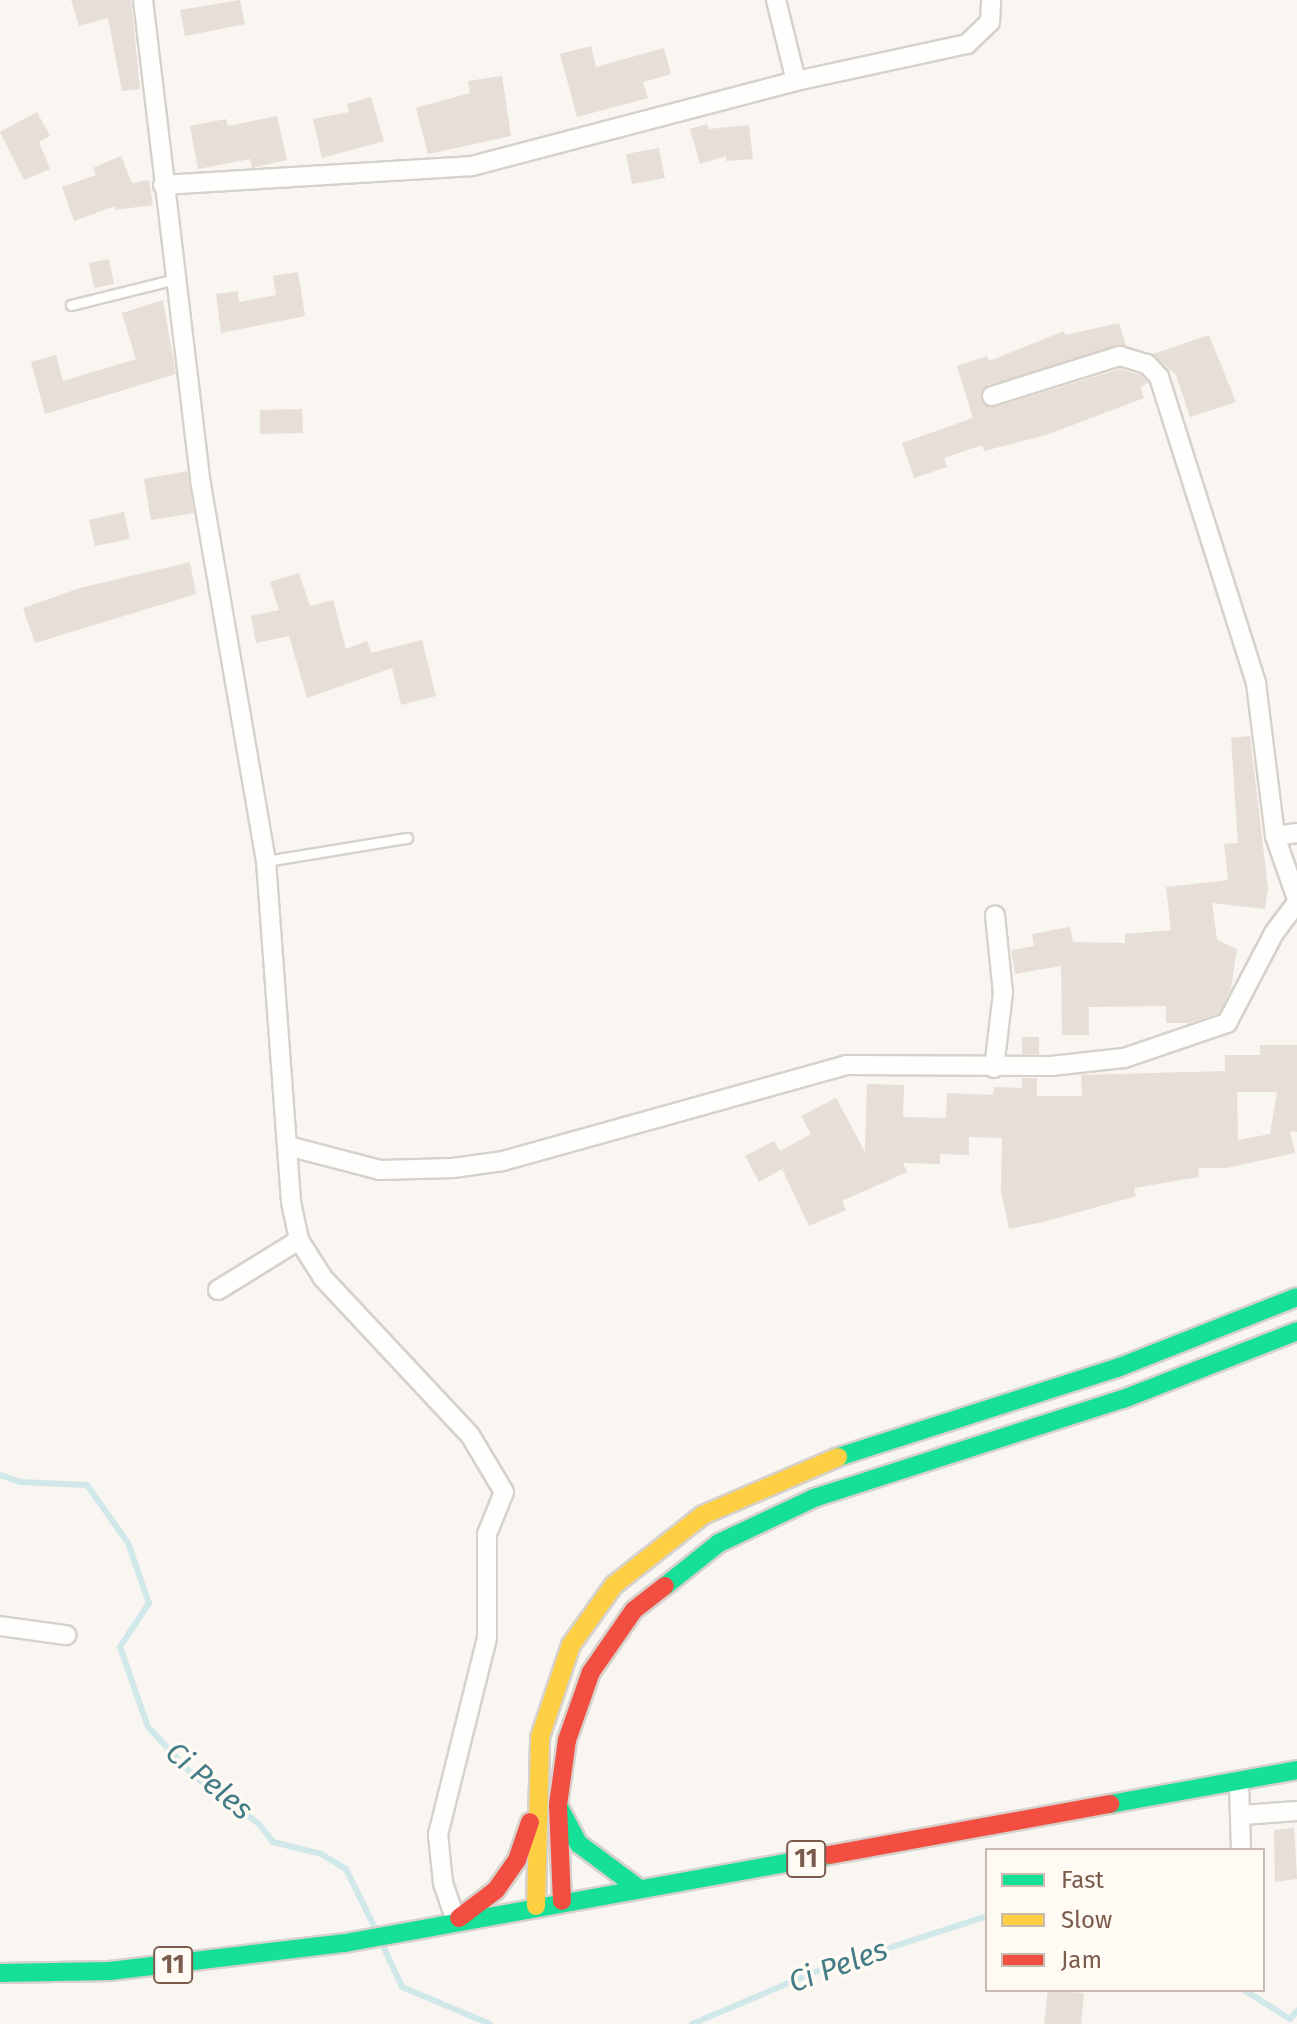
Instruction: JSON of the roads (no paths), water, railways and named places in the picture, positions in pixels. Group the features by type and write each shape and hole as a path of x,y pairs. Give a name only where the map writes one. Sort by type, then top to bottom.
{"highway":[{"path":"536,1906 540,1737 571,1645 614,1585 703,1515 807,1467 1117,1368 1297,1297"},
{"path":"562,1901 558,1805 567,1740 591,1672 634,1610 719,1543 814,1498 1123,1399 1297,1331"},
{"name":"11","path":"0,1973 110,1971 345,1943 637,1887 1239,1783 1297,1770"},
{"path":"558,1805 579,1844 637,1887"},
{"path":"456,1921 496,1890 517,1860 536,1806"}],"street":[{"path":"143,0 201,485 266,861 288,1146 299,1240 323,1278 470,1435 504,1492 487,1534 487,1638 438,1834 443,1883 456,1921"},
{"path":"776,0 796,81"},
{"path":"163,185 456,169 796,81 967,44 990,22 991,0"},
{"path":"288,1146 380,1170 453,1168 503,1161 846,1065 994,1068 1124,1058 1227,1023 1274,933 1297,901 1275,836 1256,683 1159,377 1147,364 1120,356 992,396"},
{"path":"1275,836 1297,833"},
{"path":"994,1068 1003,993 995,915"},
{"path":"218,1290 299,1240"},
{"path":"0,1626 66,1635"},
{"path":"1239,1783 1241,1848"},
{"path":"1242,1815 1297,1811"}],"lane":[{"path":"71,305 176,279"},
{"path":"266,861 407,838"}],"waterway":[{"name":"Ci Peles","path":"0,1475 20,1482 87,1485 128,1543 149,1603 120,1647 148,1727 193,1775 259,1824 273,1842 321,1854 346,1869 375,1928"},
{"name":"Ci Peles","path":"692,2024 812,1973 985,1917"},
{"name":"Ci Peles","path":"383,1946 402,1987 490,2024"},
{"name":"Ci Peles","path":"1247,1992 1290,2019 1297,2011"}]}
